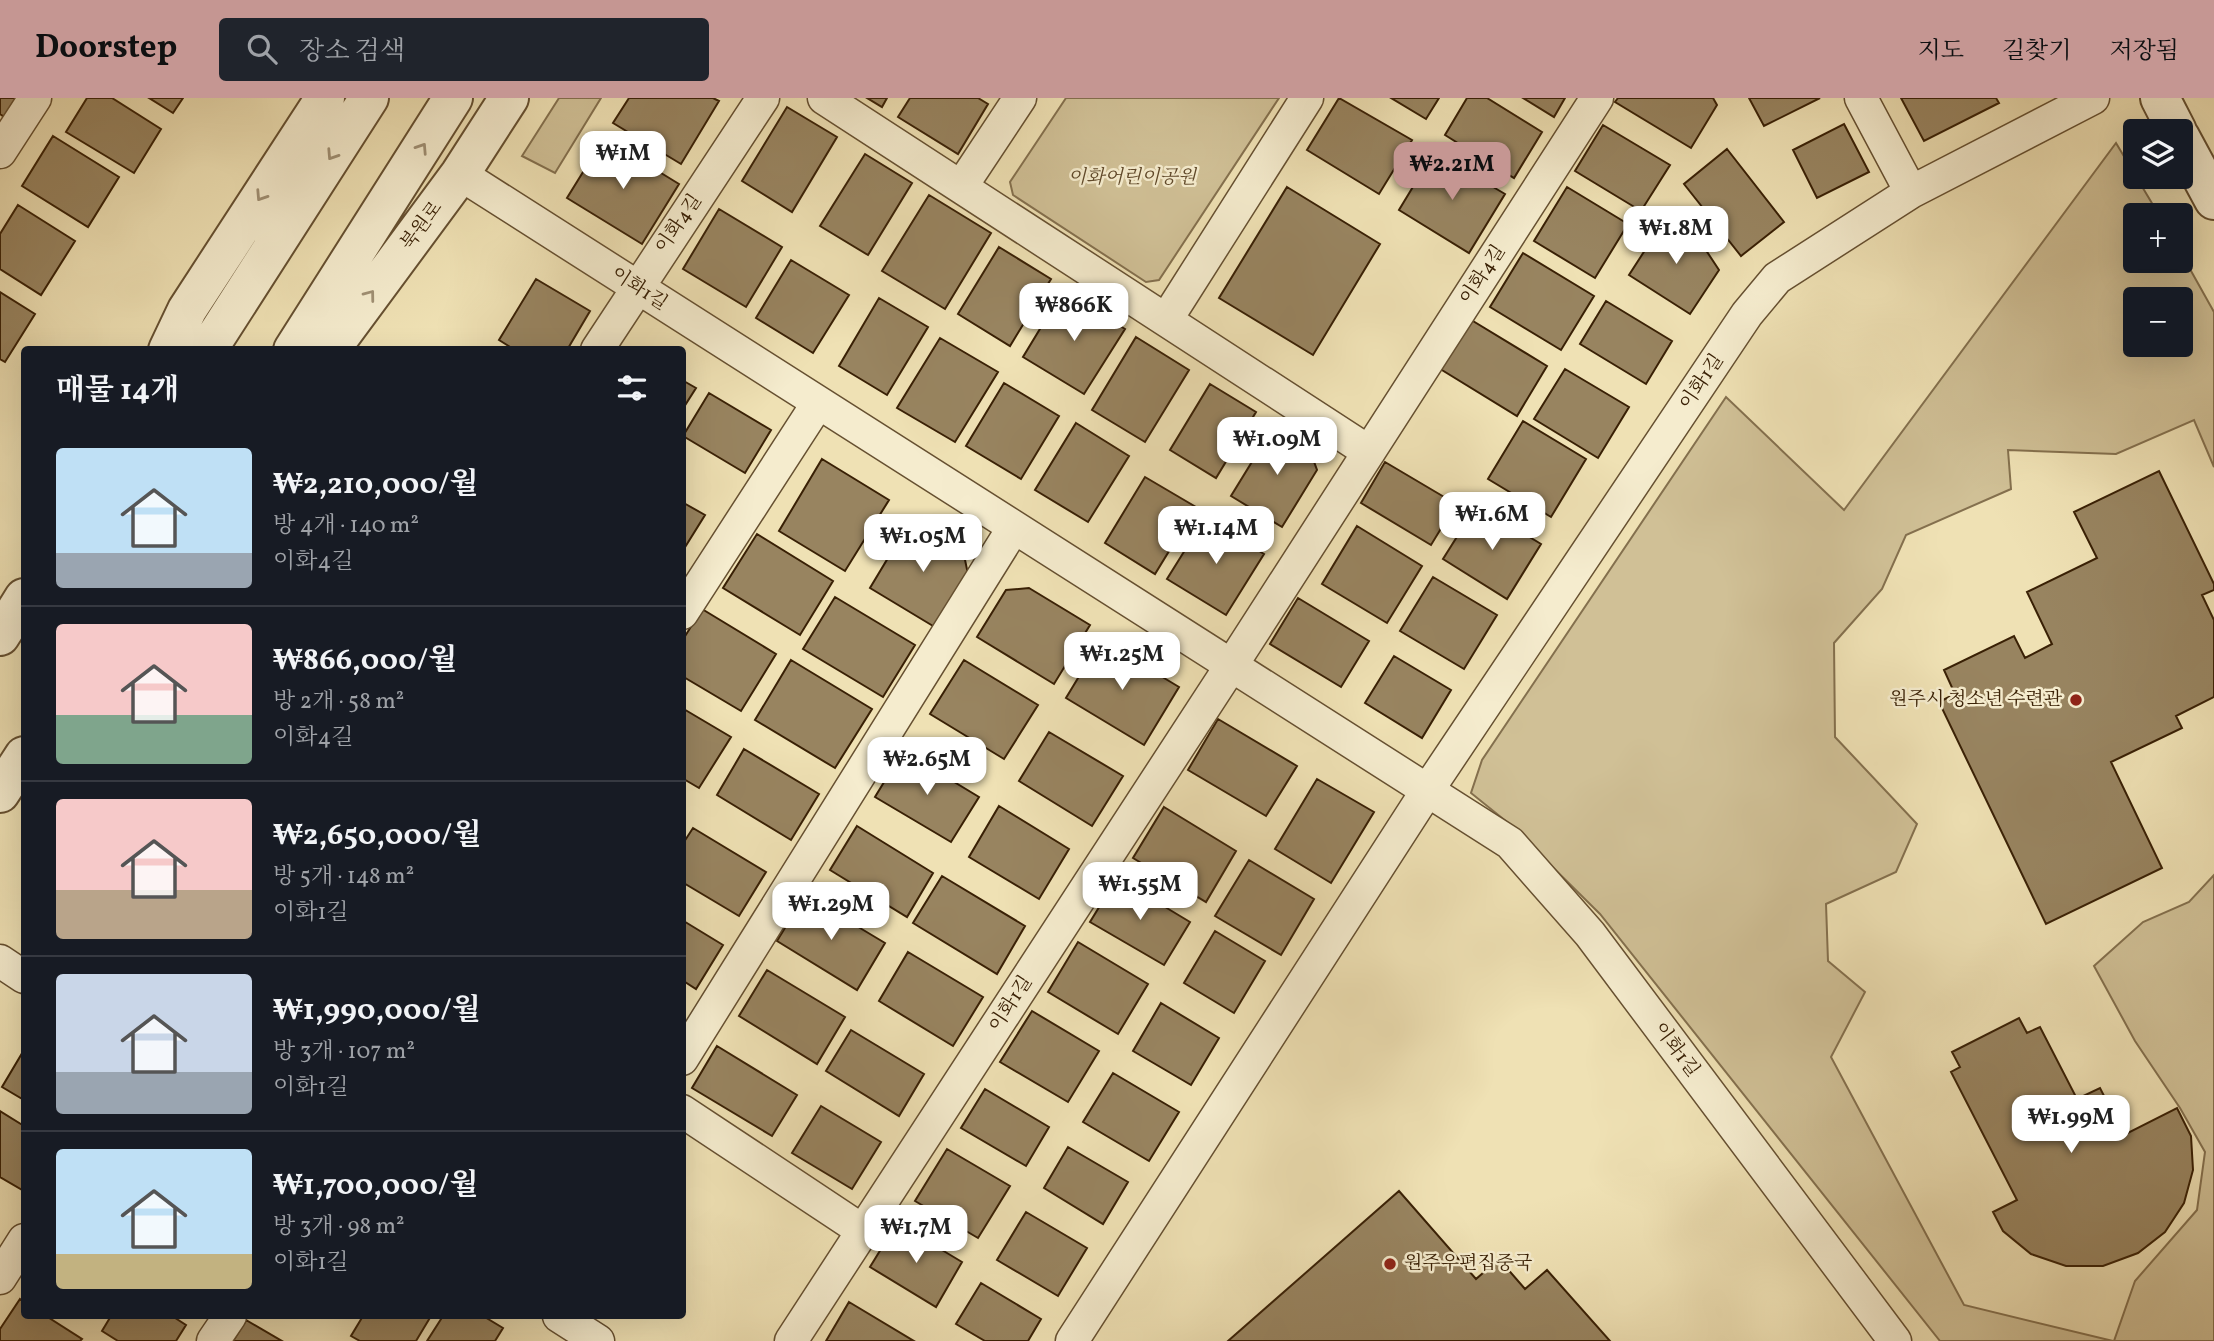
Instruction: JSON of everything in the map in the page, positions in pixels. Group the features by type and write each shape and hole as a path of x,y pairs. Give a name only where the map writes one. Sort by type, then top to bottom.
{"street":[{"path":"0,152 34,98"},
{"path":"208,346 369,98"},
{"path":"296,346 453,98"},
{"name":"북원로","path":"333,346 460,174 509,98"},
{"name":"이화4길","path":"600,346 763,98"},
{"path":"824,98 1369,452"},
{"path":"961,187 1020,98"},
{"path":"1166,320 1307,98"},
{"name":"이화4길","path":"1231,666 1597,98"},
{"path":"1861,98 1911,192"},
{"name":"이화1길","path":"1072,1341 1427,791 1747,314 1777,278 1911,192 2093,98"},
{"path":"2160,98 2171,119"},
{"path":"170,346 187,310 319,100"},
{"path":"2193,161 2214,200"},
{"name":"이화1길","path":"460,174 1510,843 1590,934 1895,1341"},
{"path":"686,607 818,403"},
{"path":"686,1053 1014,527"},
{"path":"0,636 21,603"},
{"name":"이화1길","path":"791,1341 1231,666"},
{"path":"0,793 21,761"},
{"path":"0,961 21,975"},
{"path":"686,1114 863,1231"},
{"path":"0,1278 21,1245"},
{"path":"213,1341 228,1319"},
{"path":"564,1319 598,1341"}],"green space":[{"path":"559,98 601,98 555,173 522,156"},
{"name":"이화어린이공원","path":"1066,98 1279,98 1159,280 1146,282 1013,195 1010,182"},
{"path":"2116,143 2123,155 2123,189 2143,189 2152,203 2123,203 2123,273 2192,273 2214,312 2214,467 2194,420 2116,454 2008,450 2011,489 1906,535 1882,589 1834,643 1835,737 1917,824 1896,872 1826,904 1828,961 1865,992 1831,1057 1964,1305 2113,1341 1940,1341 1600,914 1507,822 1471,793 1482,760 1726,397 1844,510"},
{"path":"2214,875 2214,1341 2114,1341 2135,1281 2197,1210 2205,1152 2180,1108 2135,1041 2094,966 2143,922 2189,902"}],"building":[{"path":"0,98 20,98 7,119 0,114"},
{"path":"87,98 112,98 161,129 134,173 66,132"},
{"path":"149,98 183,98 173,113"},
{"path":"629,98 713,98 719,101 681,164 613,123"},
{"path":"867,98 887,98 882,107"},
{"path":"910,98 978,98 988,104 958,154 898,117"},
{"path":"1339,98 1412,140 1379,194 1307,150"},
{"path":"1391,98 1439,98 1426,119"},
{"path":"1467,98 1487,98 1542,132 1514,178 1445,135"},
{"path":"1523,98 1565,98 1554,117"},
{"path":"1618,98 1713,98 1717,105 1691,148 1615,102"},
{"path":"1749,98 1820,98 1764,126"},
{"path":"1901,98 1996,98 1999,103 1924,141"},
{"path":"787,107 837,137 792,212 742,181"},
{"path":"1844,124 1869,172 1817,198 1793,150"},
{"path":"1603,125 1670,165 1641,211 1575,171"},
{"path":"53,136 119,177 88,227 22,186"},
{"path":"604,138 679,184 642,244 567,198"},
{"path":"1727,149 1784,222 1741,256 1684,184"},
{"path":"1434,152 1505,194 1469,253 1399,210"},
{"path":"865,154 912,183 868,255 820,226"},
{"path":"1287,187 1380,244 1313,355 1219,298"},
{"path":"1567,187 1628,224 1595,278 1534,241"},
{"path":"929,195 991,233 945,309 882,271"},
{"path":"18,205 75,241 41,295 0,269 0,234"},
{"path":"719,209 782,247 746,307 683,269"},
{"path":"1667,216 1694,232 1719,270 1690,314 1629,275"},
{"path":"999,247 1051,279 1010,346 958,314"},
{"path":"1523,253 1594,296 1561,350 1490,307"},
{"path":"791,260 849,295 813,353 756,318"},
{"path":"536,279 590,311 569,346 509,346 499,340"},
{"path":"1063,291 1125,329 1084,394 1023,357"},
{"path":"0,292 35,314 5,362 0,359"},
{"path":"879,298 928,327 887,395 839,366"},
{"path":"1606,301 1672,341 1646,384 1580,344"},
{"path":"1468,318 1547,366 1517,416 1437,367"},
{"path":"1136,337 1189,370 1145,442 1092,410"},
{"path":"940,338 998,372 955,442 897,408"},
{"path":"1565,369 1629,407 1598,458 1534,419"},
{"path":"686,382 696,388 686,404"},
{"path":"1004,383 1059,416 1021,479 966,446"},
{"path":"1210,384 1256,412 1216,478 1170,450"},
{"path":"709,393 771,430 745,473 686,438 686,431"},
{"path":"1523,421 1586,459 1551,517 1488,479"},
{"path":"1076,423 1129,456 1088,522 1035,490"},
{"path":"1274,426 1309,448 1317,470 1282,527 1231,496"},
{"path":"822,459 889,500 845,571 779,531"},
{"path":"1385,462 1456,504 1431,545 1361,503"},
{"name":"원주시 청소년 수련관","path":"2159,471 2214,584 2214,590 2202,595 2214,620 2214,697 2176,716 2182,728 2111,762 2162,868 2046,924 1939,702 1955,694 1944,670 2014,636 2025,658 2052,644 2027,592 2097,558 2074,512"},
{"path":"1145,477 1196,507 1155,574 1105,543"},
{"path":"686,504 705,515 686,546"},
{"path":"1477,505 1541,544 1507,599 1443,559"},
{"path":"912,518 963,550 969,579 938,629 870,588"},
{"path":"1205,518 1264,554 1226,615 1167,579"},
{"path":"1357,526 1422,566 1387,623 1322,584"},
{"path":"757,534 833,581 800,635 723,588"},
{"path":"1433,577 1497,615 1464,669 1400,631"},
{"path":"1029,588 1090,625 1054,684 977,637 1006,590"},
{"path":"835,597 915,645 883,697 803,649"},
{"path":"1298,598 1369,641 1341,687 1270,644"},
{"path":"702,609 776,654 741,711 686,678 686,635"},
{"path":"1101,640 1179,687 1144,745 1066,698"},
{"path":"1394,656 1451,690 1422,738 1365,703"},
{"path":"791,660 872,709 835,768 755,720"},
{"path":"964,660 1038,705 1004,759 930,714"},
{"path":"686,710 731,737 699,788 686,780"},
{"path":"1218,719 1297,766 1266,816 1188,770"},
{"path":"1049,732 1123,776 1092,826 1019,781"},
{"path":"744,749 819,794 791,840 717,795"},
{"path":"903,751 979,797 951,842 875,797"},
{"path":"1317,779 1374,812 1331,883 1275,849"},
{"path":"999,806 1069,849 1039,899 969,857"},
{"path":"1164,807 1236,851 1206,902 1133,858"},
{"path":"857,826 933,873 907,917 830,870"},
{"path":"693,828 766,872 739,916 686,884 686,839"},
{"path":"1249,860 1314,899 1281,955 1215,916"},
{"path":"942,876 1025,926 997,974 913,923"},
{"path":"1117,878 1190,922 1164,965 1090,922"},
{"path":"805,895 885,943 857,990 777,941"},
{"path":"686,922 723,945 696,989 686,983"},
{"path":"1215,931 1265,961 1234,1013 1184,983"},
{"path":"1078,942 1148,984 1118,1034 1048,992"},
{"path":"908,952 983,997 953,1046 879,1001"},
{"path":"767,970 845,1017 817,1064 739,1016"},
{"path":"1161,1003 1219,1038 1191,1085 1133,1051"},
{"path":"1032,1011 1099,1051 1068,1102 1000,1062"},
{"path":"2019,1018 2027,1033 2040,1027 2077,1099 2100,1088 2124,1135 2177,1108 2191,1136 2193,1170 2184,1203 2165,1232 2138,1253 2103,1266 2066,1266 2031,1254 2003,1231 1993,1212 2017,1200 1951,1072 1960,1067 1952,1052"},
{"path":"851,1030 924,1074 899,1116 826,1071"},
{"path":"717,1046 797,1095 772,1136 692,1088"},
{"path":"21,1055 21,1098 2,1087"},
{"path":"1113,1073 1179,1112 1149,1161 1083,1122"},
{"path":"985,1089 1049,1127 1026,1166 961,1128"},
{"path":"821,1106 881,1142 852,1189 792,1153"},
{"path":"0,1111 21,1124 21,1189 0,1177"},
{"path":"1068,1147 1128,1182 1103,1224 1044,1188"},
{"path":"947,1149 1010,1186 978,1238 915,1201"},
{"name":"원주우편집중국","path":"1399,1191 1476,1279 1499,1259 1525,1289 1547,1270 1610,1341 1228,1341"},
{"path":"1026,1212 1087,1248 1058,1296 997,1260"},
{"path":"897,1223 962,1262 936,1307 870,1267"},
{"path":"981,1283 1041,1319 1028,1341 985,1341 956,1324"},
{"path":"20,1299 21,1319 51,1319 82,1339 0,1341 0,1329"},
{"path":"849,1302 914,1341 826,1341"},
{"path":"109,1319 177,1319 186,1325 176,1341 118,1341 102,1331"},
{"path":"361,1319 429,1319 416,1341 360,1341 351,1336"},
{"path":"441,1319 488,1319 503,1328 495,1341 427,1341"},
{"path":"246,1320 282,1341 233,1341"}],"place":[{"name":"원주시 청소년 수련관","path":"2076,700"},
{"name":"원주우편집중국","path":"1390,1264"}]}
